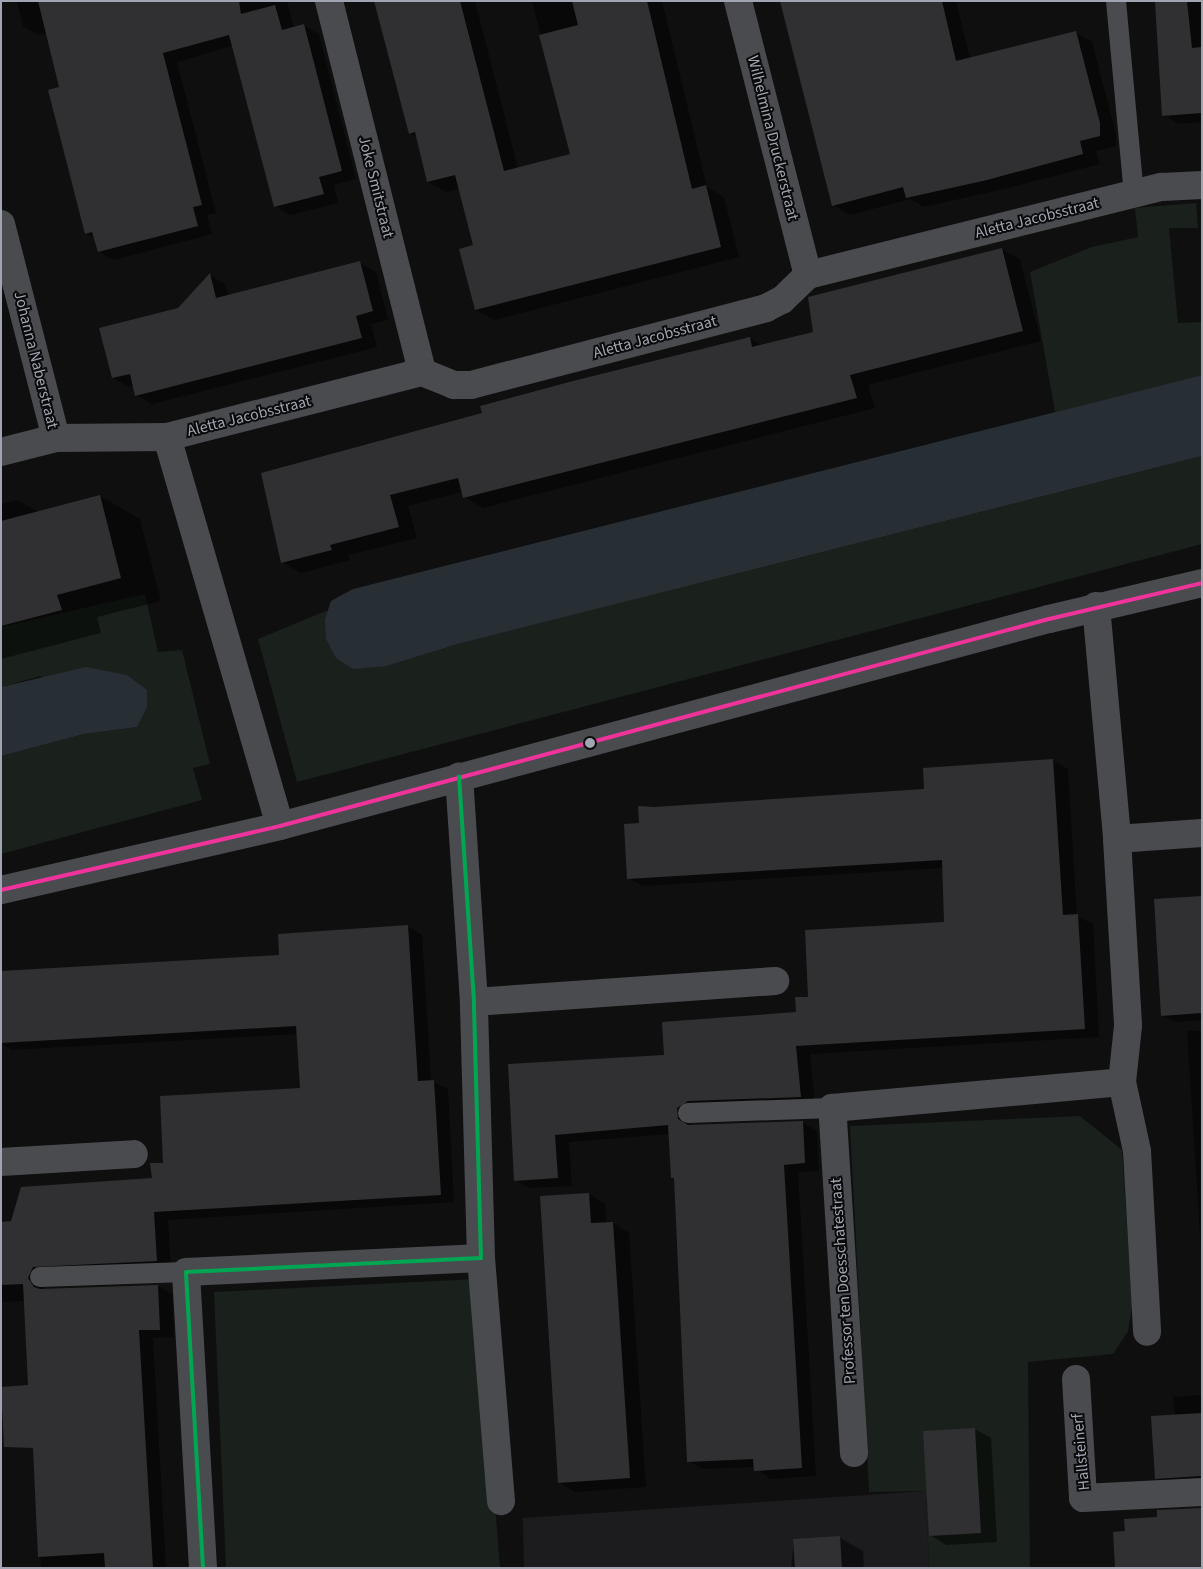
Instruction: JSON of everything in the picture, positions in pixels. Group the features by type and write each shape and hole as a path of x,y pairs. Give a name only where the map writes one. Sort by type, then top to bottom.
{"street":[{"name":"Joke Smitstraat","path":"329,1 422,372"},
{"name":"Wilhelmina Druckerstraat","path":"738,1 808,275"},
{"name":"Aletta Jacobsstraat","path":"1,452 56,438 167,437 422,372 454,385 471,385 766,308 782,300 808,275 1162,187 1202,185"},
{"name":"Johanna Naberstraat","path":"1,224 56,438"},
{"name":"Aletta Jacobsstraat","path":"167,437 280,826"},
{"path":"1,890 280,826 459,776 1096,606 1202,583"},
{"path":"1096,606 1117,839 1128,1026 1122,1082 1137,1151 1147,1332"},
{"path":"459,776 474,1002 481,1258 501,1501"},
{"path":"1117,839 1202,833"},
{"path":"474,1002 775,981"},
{"path":"832,1108 1122,1082"},
{"name":"Professor ten Doesschatestraat","path":"832,1108 854,1453"},
{"path":"1,1162 134,1154"},
{"path":"203,1568 186,1272 481,1258"},
{"name":"Hallsteinerf","path":"1076,1379 1083,1498 1202,1492"}],"lane":[{"path":"1116,1 1134,194"},
{"path":"688,1113 832,1108"},
{"path":"40,1277 186,1272"}],"shaded area":[{"path":"1196,203 1198,228 1169,228 1178,323 1202,322 1202,375 1055,412 1030,272 1092,247 1138,237 1135,208"},
{"path":"1202,375 1202,456 458,644 387,666 353,669 336,658 326,639 325,619 331,601 353,589"},
{"path":"1202,456 1202,544 297,782 258,639 328,610 325,619 387,666 458,644"},
{"path":"145,594 158,652 182,650 210,764 193,768 202,800 1,854 1,756 84,734 137,727 40,676 1,687 1,627"},
{"path":"86,667 127,675 147,690 147,707 137,727 84,734 1,756 1,687"},
{"path":"1080,1116 1122,1150 1132,1307 1128,1331 1113,1354 1028,1362 1030,1568 929,1568 926,1491 869,1492 850,1126"},
{"path":"477,1279 500,1568 226,1568 214,1292"},
{"path":"926,1491 929,1568 524,1568 523,1518"}],"building":[{"path":"38,1 239,1 241,14 275,5 282,30 304,24 342,171 319,177 324,194 274,207 229,35 163,53 202,205 193,207 198,226 98,252 92,232 85,234 48,90 59,87"},
{"path":"374,1 460,1 504,171 570,154 539,35 578,25 572,1 647,1 692,189 706,185 721,247 475,310 459,249 473,245 455,175 427,182 415,132 409,134"},
{"path":"780,1 942,1 956,61 1076,31 1100,123 1100,136 1080,141 1083,154 987,180 906,198 903,187 832,206"},
{"path":"1187,1 1192,48 1202,47 1202,113 1162,116 1155,2"},
{"path":"1002,248 1023,331 850,375 857,398 463,498 458,478 390,495 399,527 330,545 332,550 281,563 261,473 482,413 480,406 573,381 750,337 752,347 813,332 808,297"},
{"path":"360,261 373,311 356,316 362,338 135,396 130,374 112,378 99,328 178,308 210,273 216,298"},
{"path":"100,495 121,578 57,595 62,610 1,626 1,521"},
{"path":"1053,759 1063,915 1078,914 1085,1029 796,1046 801,1097 688,1101 677,1108 678,1119 688,1125 803,1121 805,1163 784,1165 802,1468 754,1471 753,1459 687,1462 674,1178 671,1178 668,1125 555,1135 558,1178 514,1181 508,1064 664,1055 662,1022 796,1012 795,997 808,997 805,930 944,922 942,860 627,879 624,824 639,823 638,806 654,807 924,789 923,768"},
{"path":"1202,896 1202,1013 1161,1016 1154,899"},
{"path":"408,925 418,1081 434,1080 441,1195 154,1212 157,1261 33,1267 28,1278 34,1287 40,1289 158,1285 160,1330 139,1330 153,1568 105,1568 104,1553 38,1557 33,1448 4,1447 1,1387 28,1385 23,1284 1,1285 1,1222 11,1221 21,1187 152,1178 150,1163 163,1163 160,1096 300,1088 296,1026 1,1043 1,971 279,955 278,934"},
{"path":"589,1193 591,1223 613,1222 630,1478 558,1483 540,1196"},
{"path":"1202,1413 1202,1476 1155,1479 1151,1416"},
{"path":"975,1428 981,1533 929,1536 923,1431"},
{"path":"1202,1508 1202,1568 1115,1568 1113,1532 1125,1531 1124,1519 1157,1517 1157,1510"},
{"path":"840,1536 842,1568 795,1568 793,1539"}],"transit line":[{"path":"1,890 280,826 1049,619 1202,583"},
{"path":"203,1568 186,1272 481,1258 474,1002 459,776"}]}
